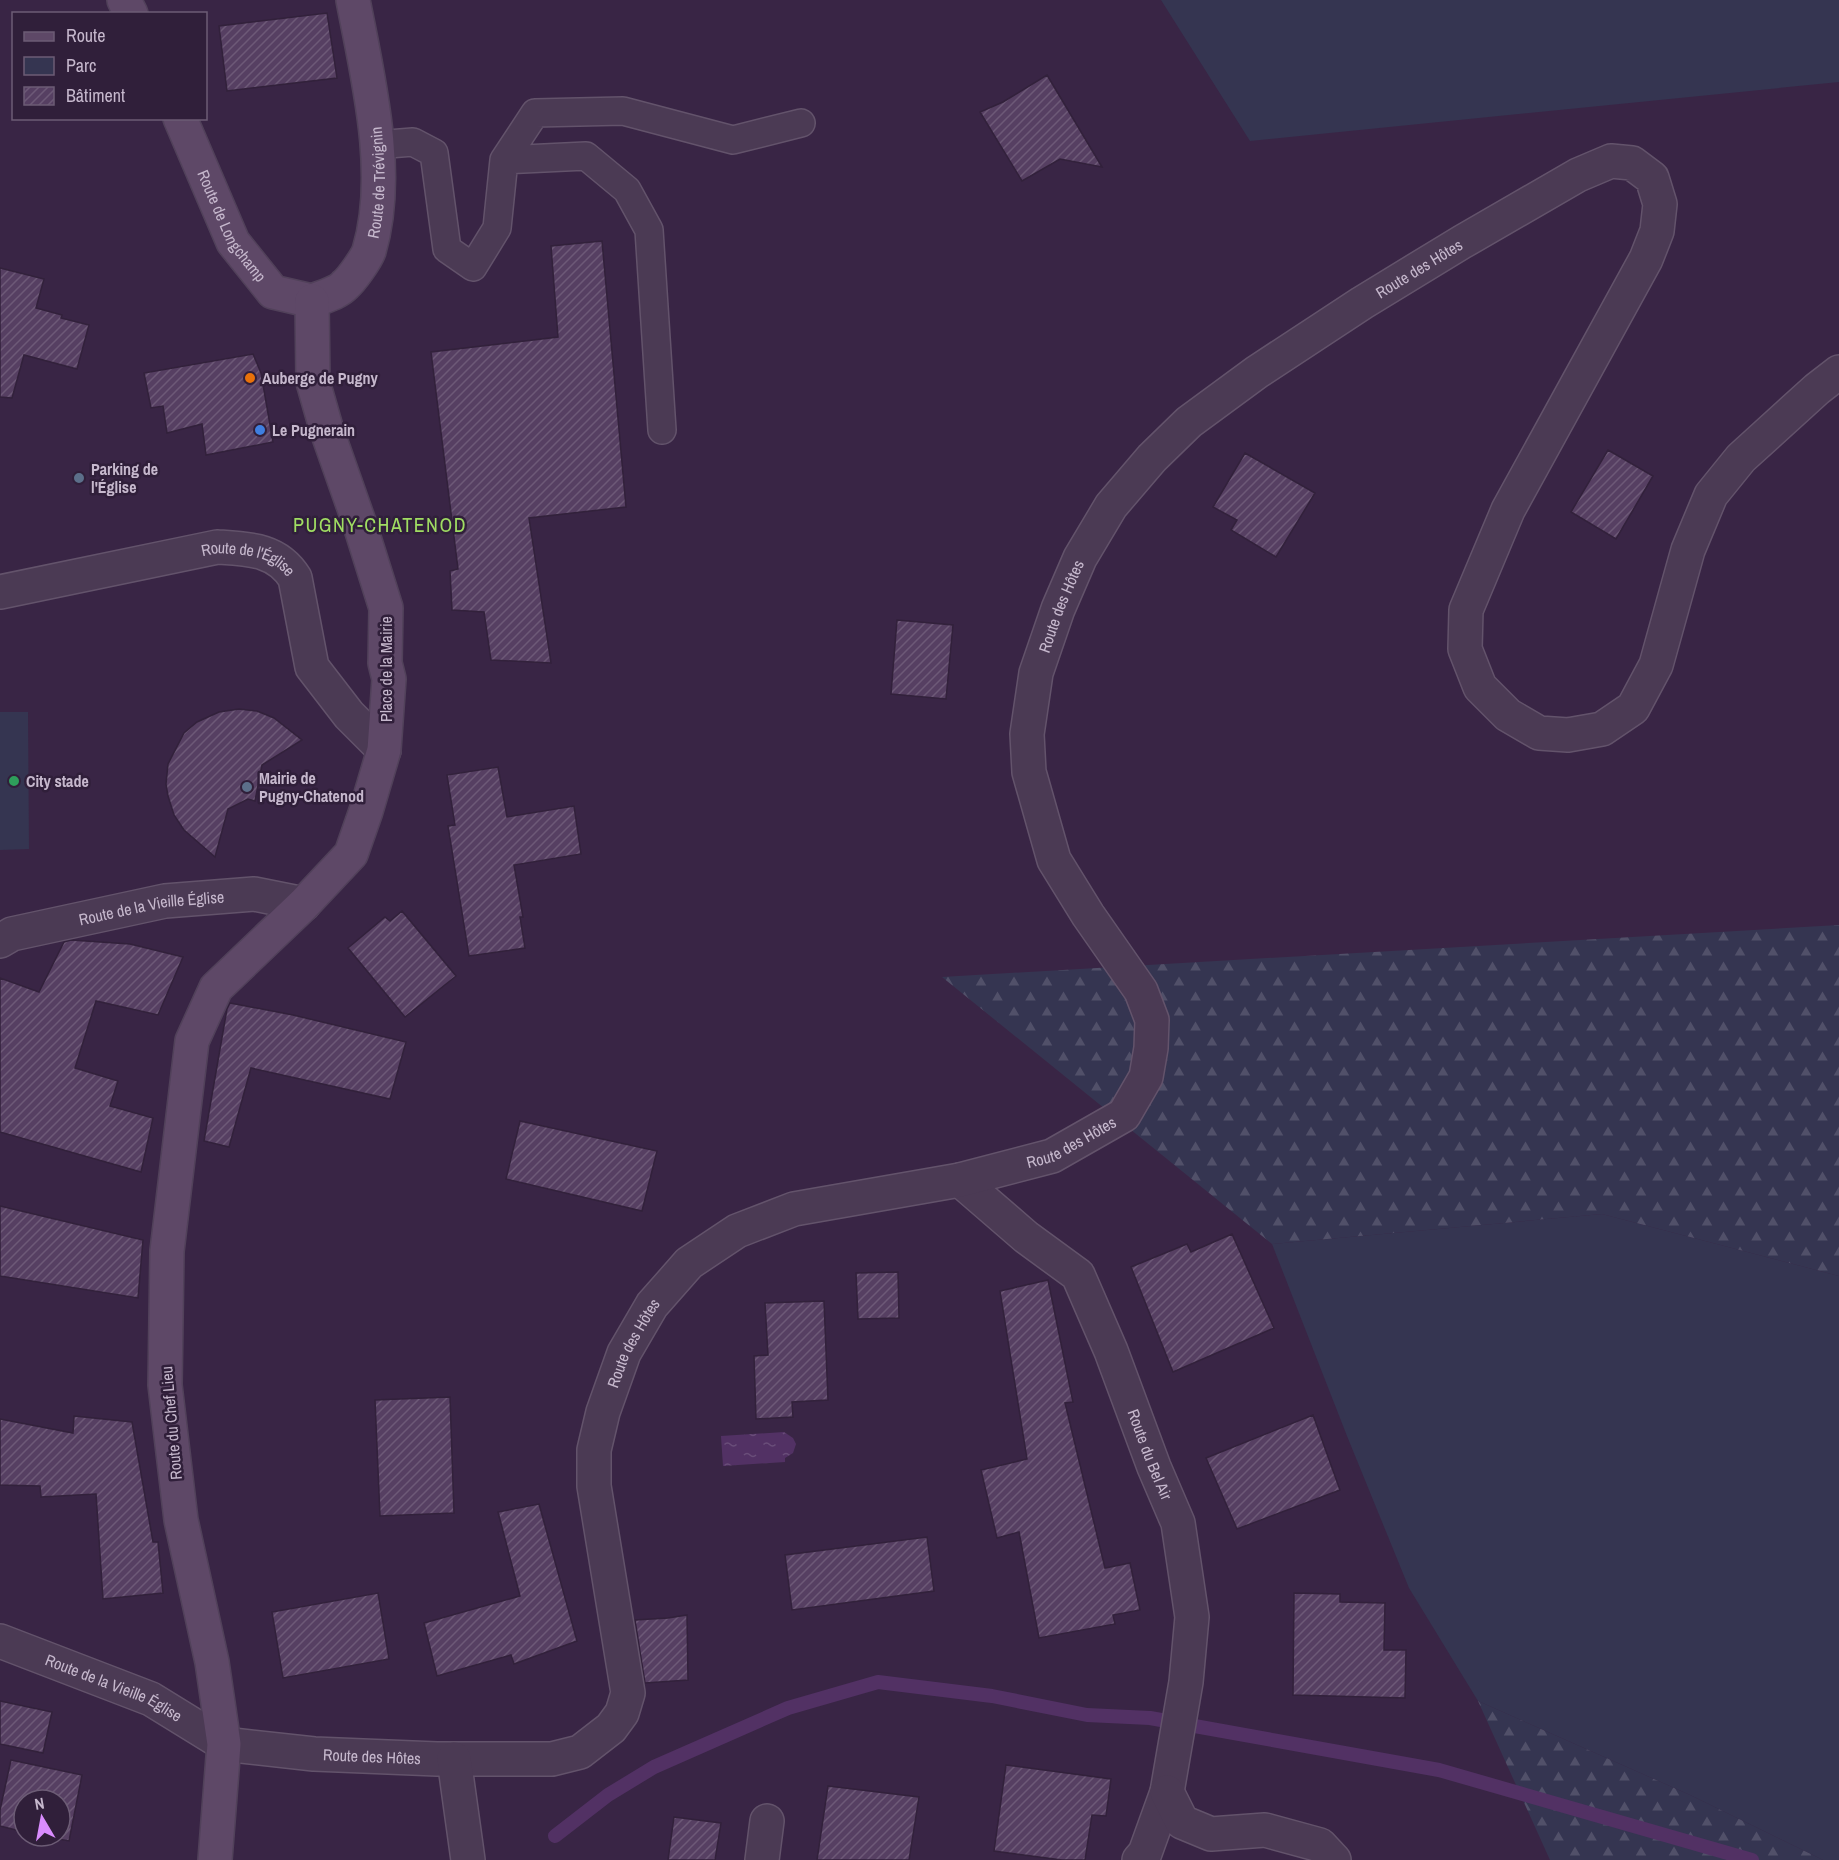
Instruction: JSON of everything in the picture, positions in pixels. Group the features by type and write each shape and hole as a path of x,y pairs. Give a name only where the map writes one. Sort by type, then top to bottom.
{"street":[{"name":"Route de Trévignin","path":"312,301 344,287 368,254 378,203 376,145 370,93 353,0"},
{"name":"Route de Longchamp","path":"181,120 233,242 273,292 312,301"},
{"name":"Route des Hôtes","path":"224,1744 314,1754 454,1759 552,1759 580,1752 611,1728 622,1713 628,1693 594,1486 594,1450 603,1412 624,1353 652,1305 689,1263 737,1231 794,1209 960,1180 1052,1156 1124,1116 1146,1077 1151,1048 1152,1020 1141,991 1088,915 1054,860 1029,772 1027,734 1036,673 1080,558 1111,506 1152,458 1189,422 1257,372 1362,303 1578,175 1611,161 1632,163 1652,178 1660,204 1657,231 1646,259 1508,510 1466,610 1465,650 1480,687 1508,716 1539,733 1568,735 1602,729 1633,708 1656,665 1688,550 1711,495 1741,458 1839,372"},
{"name":"Place de la Mairie","path":"216,988 304,904 351,854 384,750 389,679 386,663 386,608 313,382 312,301"},
{"name":"Route de l'Église","path":"0,592 217,547 248,549 274,556 288,567 295,578 312,667 348,716 384,750"},
{"name":"Route de la Vieille Église","path":"0,941 12,934 165,901 254,894 304,904"},
{"name":"Route du Chef Lieu","path":"215,1860 224,1744 212,1662 181,1520 165,1385 167,1251 192,1041 216,988"},
{"name":"Route du Bel Air","path":"960,1180 1026,1237 1078,1275 1111,1351 1154,1467 1178,1523 1192,1617 1186,1682 1167,1792 1146,1853 1139,1860"},
{"name":"Route de la Vieille Église","path":"0,1641 151,1699 224,1744"},
{"path":"454,1759 468,1860"},
{"path":"1167,1792 1182,1822 1211,1834 1265,1830 1320,1845 1334,1860"},
{"path":"762,1860 767,1821"}],"lane":[{"path":"376,145 413,142 434,153 447,249 473,267 497,228 504,160 536,113 623,111 733,140 801,123"},
{"path":"504,160 586,156 627,190 649,230 662,430"}],"green space":[{"path":"1161,0 1839,0 1839,82 1250,141"},
{"name":"City stade","path":"0,712 28,712 29,849 0,850"},
{"path":"1839,925 1839,1276 1602,1214 1272,1244 942,977"},
{"path":"1602,1214 1839,1276 1839,1860 1823,1860 1690,1795 1478,1701 1409,1588 1272,1244"},
{"path":"1478,1701 1690,1795 1823,1860 1550,1860"}],"water":[{"path":"784,1432 793,1438 796,1444 793,1453 785,1458 785,1462 723,1466 721,1436"}],"building":[{"path":"327,13 337,78 227,91 219,26"},
{"path":"1047,75 1102,167 1060,159 1022,181 980,112 1003,102"},
{"path":"602,241 626,507 529,518 551,663 491,660 484,612 452,610 450,571 458,569 431,352 558,337 551,246"},
{"path":"0,268 44,279 36,308 62,315 61,318 89,325 77,369 24,355 12,398 0,397"},
{"path":"253,354 261,373 273,442 206,455 202,424 167,433 163,406 151,408 144,373"},
{"path":"1608,450 1653,476 1616,539 1571,512"},
{"path":"1245,453 1315,493 1276,557 1231,530 1237,520 1213,507"},
{"path":"897,620 953,625 946,699 891,694"},
{"path":"239,709 257,711 274,718 302,740 262,765 255,801 248,799 228,809 215,857 184,830 174,815 166,784 168,764 184,733 197,722 219,712"},
{"path":"498,767 507,817 574,806 581,854 514,865 523,917 520,917 525,948 469,956 448,826 455,825 447,775"},
{"path":"402,911 456,976 405,1017 348,948 385,917 390,921"},
{"path":"71,940 130,944 183,957 158,1015 96,1001 75,1068 118,1081 110,1106 153,1118 141,1172 0,1132 0,978 39,992 64,942"},
{"path":"230,1003 293,1015 406,1042 390,1099 251,1068 229,1147 204,1141 227,1009"},
{"path":"520,1121 657,1151 642,1211 506,1179"},
{"path":"0,1206 143,1240 138,1298 0,1276"},
{"path":"1232,1234 1274,1328 1173,1372 1131,1267 1187,1244 1191,1252"},
{"path":"898,1272 899,1318 858,1319 856,1273"},
{"path":"1048,1280 1073,1402 1065,1403 1105,1568 1130,1563 1140,1610 1113,1615 1115,1624 1039,1638 1019,1532 997,1538 981,1470 1027,1459 1000,1291"},
{"path":"824,1301 828,1400 792,1402 793,1417 756,1419 754,1356 768,1355 765,1303"},
{"path":"450,1397 454,1513 380,1516 375,1400"},
{"path":"1313,1415 1340,1490 1237,1529 1206,1458"},
{"path":"74,1416 132,1422 153,1542 158,1542 163,1593 103,1599 96,1494 41,1497 40,1486 0,1485 0,1419 73,1433"},
{"path":"539,1504 577,1641 514,1664 511,1655 437,1676 424,1623 520,1596 498,1512"},
{"path":"927,1537 934,1591 792,1610 785,1555"},
{"path":"378,1593 389,1659 283,1678 272,1612"},
{"path":"1294,1593 1340,1594 1340,1602 1385,1603 1384,1650 1406,1650 1405,1698 1293,1695"},
{"path":"687,1615 688,1680 645,1683 635,1620"},
{"path":"0,1701 52,1712 43,1753 0,1744"},
{"path":"11,1760 82,1775 72,1826 72,1788 12,1788 12,1829 0,1826 0,1810"},
{"path":"1006,1765 1111,1779 1106,1816 1092,1815 1085,1860 1062,1860 994,1851"},
{"path":"828,1786 919,1797 909,1860 817,1860"},
{"path":"674,1817 721,1823 715,1860 668,1860"}],"waterway":[{"path":"555,1836 608,1795 654,1767 788,1708 878,1682 992,1696 1087,1715 1150,1718 1439,1770 1752,1860"}],"place":[{"name":"Auberge de Pugny","path":"250,378"},
{"name":"Le Pugnerain","path":"260,430"},
{"name":"Parking de l'Église","path":"79,478"},
{"name":"City stade","path":"14,781"},
{"name":"Mairie de Pugny-Chatenod","path":"247,787"}],"district":[{"name":"PUGNY-CHATENOD","path":"380,525"}]}
